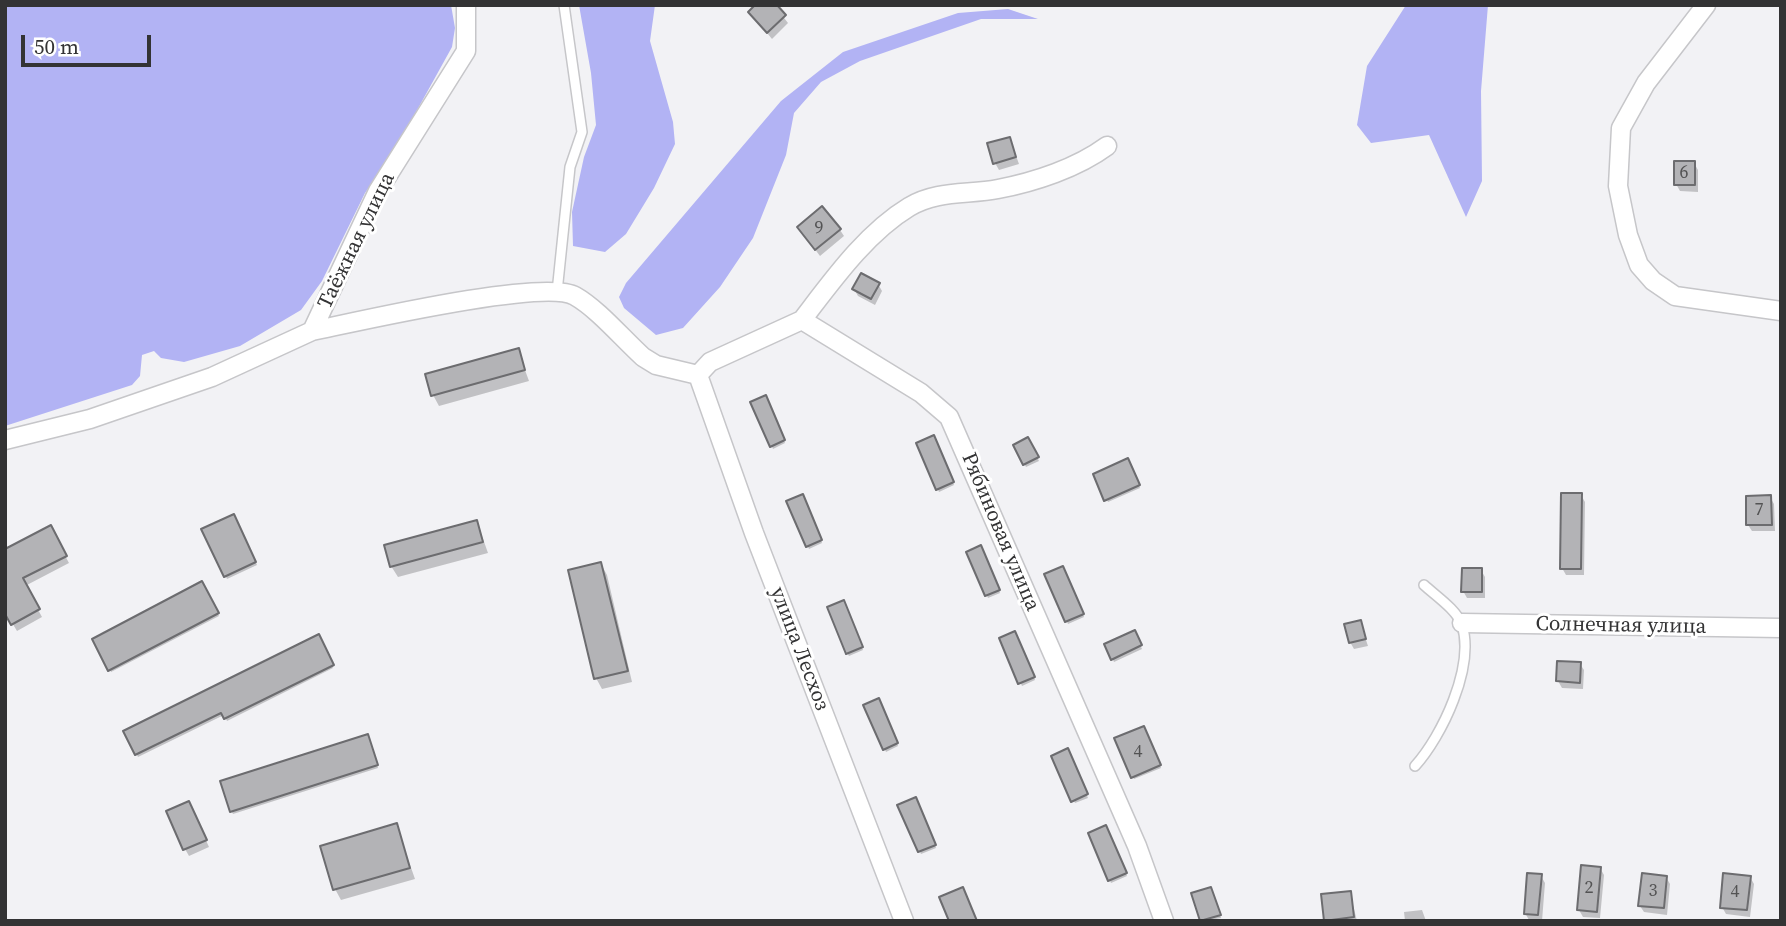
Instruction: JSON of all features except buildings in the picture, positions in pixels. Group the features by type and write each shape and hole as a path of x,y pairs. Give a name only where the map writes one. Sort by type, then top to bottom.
{"street":[{"name":"Таёжная улица","path":"312,331 378,191 466,51 466,5"},
{"path":"1706,5 1646,83 1621,128 1618,186 1628,235 1639,265 1653,281 1675,296 1781,311"},
{"path":"557,292 574,295 643,357 656,365 698,375 710,362 802,320 865,246 910,206 956,191 998,189 1035,178 1084,162 1107,146"},
{"name":"Таёжная улица","path":"312,331 484,297 557,292"},
{"name":"Рябиновая улица","path":"802,320 921,393 949,417 1137,846 1164,921"},
{"path":"5,440 90,419 212,377 312,331"},
{"name":"улица Лесхоз","path":"698,375 754,533 904,921"},
{"name":"Солнечная улица","path":"1462,623 1781,628"}],"lane":[{"path":"557,292 570,167 582,132 564,5"},
{"path":"1415,766 1432,748 1456,692 1465,660 1462,623 1424,586"}],"water":[{"path":"5,5 451,5 455,28 452,47 395,150 365,193 322,281 301,310 240,346 184,362 161,358 154,351 142,355 140,376 132,385 5,426"},
{"path":"579,5 655,5 650,41 673,122 675,144 654,188 626,234 605,252 573,246 572,212 584,157 596,125 591,73"},
{"path":"1406,5 1488,5 1481,91 1482,181 1466,217 1429,135 1371,143 1357,125 1367,66"},
{"path":"1008,9 1038,19 981,19 860,61 821,82 794,113 786,155 753,238 720,287 683,328 656,335 624,308 619,297 626,283 781,101 843,52 958,13"}]}
